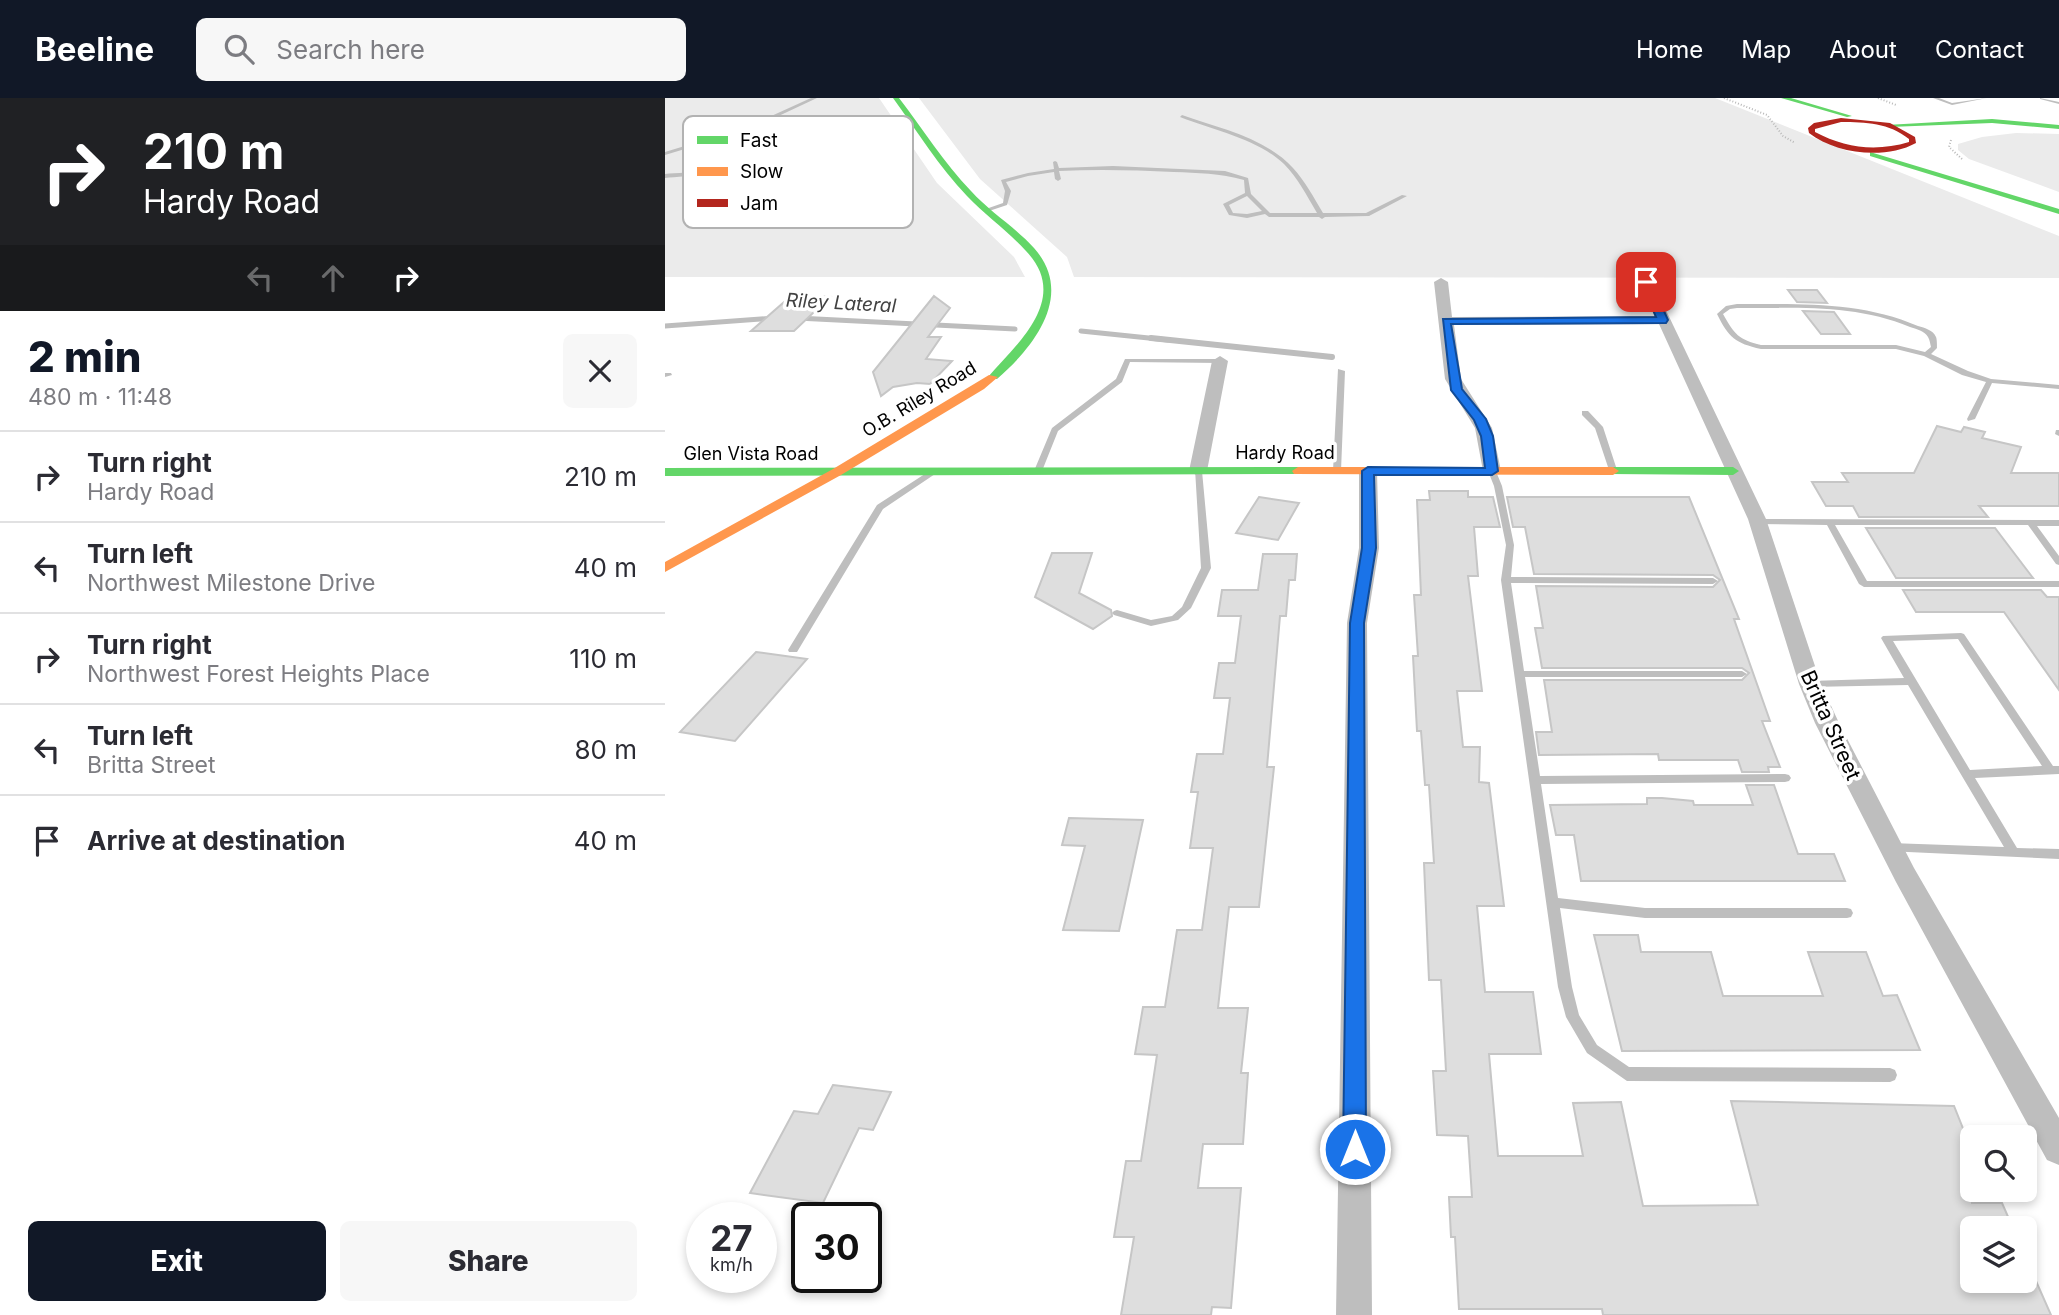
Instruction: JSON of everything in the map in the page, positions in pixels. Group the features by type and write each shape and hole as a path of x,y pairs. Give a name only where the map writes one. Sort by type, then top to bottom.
{"main road":[{"name":"O.B. Riley Road","path":"896,98 910,116"},
{"path":"1784,98 1901,129 1942,163 2059,202"},
{"path":"1766,101 1799,113 1806,118 1812,133 1819,138 1924,168 2059,212"},
{"name":"O.B. Riley Road","path":"665,568 837,472 980,387 1006,366 1022,348 1045,313 1050,297 1049,277 1042,264 968,193 913,120"},
{"path":"1811,128 1826,121 1882,124 1993,121 2059,127"},
{"path":"1847,147 1895,149 1913,140 1998,129 2059,127"},
{"name":"Hardy Road","path":"837,472 1733,471"},
{"name":"Glen Vista Road","path":"665,472 837,472"}],"street":[{"path":"1441,282 1457,390 1480,419 1487,436 1492,471"},
{"name":"Britta Street","path":"1646,282 1758,522 1810,684 1859,790 2059,1149"},
{"path":"1446,321 1663,320"},
{"path":"1198,471 1220,361"},
{"path":"1354,1315 1357,623 1369,548 1368,471"}],"lane":[{"path":"775,116 815,98"},
{"path":"1935,98 1952,104 1985,98"},
{"path":"2042,98 2059,103"},
{"path":"1182,116 1208,128 1245,139 1277,155 1301,181 1322,217"},
{"path":"665,154 683,148"},
{"path":"1055,162 1058,179"},
{"path":"986,210 1005,204 1008,191 1003,181 1021,175 1056,170 1225,173 1246,180 1248,194 1269,215 1367,215 1404,196"},
{"path":"665,176 683,174"},
{"path":"1248,194 1226,204 1231,214 1248,216 1265,212"},
{"path":"1926,354 1934,348 1933,338 1928,332 1889,317 1844,307 1737,306 1728,307 1720,314 1731,336 1761,347 1896,347 1926,354 1965,373 1990,381 2059,387"},
{"path":"1038,471 1055,430 1119,380 1127,360 1220,361"},
{"path":"1337,471 1341,371"},
{"path":"1971,419 1990,381"},
{"path":"1585,413 1599,427 1613,470"},
{"path":"1117,613 1151,623 1175,618 1186,608 1206,568 1198,471"},
{"path":"1492,471 1498,486 1510,545 1506,580 1565,987 1573,1017 1592,1049 1627,1074 1890,1075"},
{"path":"793,650 880,507 934,472"},
{"path":"1758,522 2059,523"},
{"path":"1829,523 1864,584 2059,584"},
{"path":"2031,523 2059,562"},
{"path":"1506,580 1713,581"},
{"path":"2013,852 1886,638 1961,636 2055,770"},
{"path":"1519,674 1742,674"},
{"path":"1810,684 1912,681"},
{"path":"1967,774 2055,770"},
{"path":"1534,779 1785,778"},
{"path":"1890,848 2059,854"},
{"path":"1552,901 1645,914 1847,914"}],"path":[{"path":"1736,98 1745,106"},
{"path":"1959,138 1948,144 1965,161"}],"shaded area":[{"path":"665,98 879,98 891,116 683,116 683,228 913,228 913,148 937,183 1014,257 1025,277 665,277"},
{"path":"919,98 1715,98 2059,236 2059,278 1074,277 1067,257 980,179"},
{"path":"2016,133 2059,134 2059,192 1969,159 1958,150 1958,144 1982,137"}],"building":[{"path":"1788,290 1817,290 1827,303 1797,302"},
{"path":"792,295 830,297 794,331 751,331"},
{"path":"934,296 950,308 928,337 941,337 926,359 952,361 930,384 893,387 881,396 873,372"},
{"path":"1803,311 1834,312 1850,334 1821,334"},
{"path":"1937,426 1961,432 1964,427 1985,432 1982,438 2021,447 2011,473 2059,473 2059,506 1979,506 1988,517 1859,517 1853,506 1826,506 1812,482 1848,482 1842,473 1914,473"},
{"path":"1429,491 1468,491 1468,497 1493,497 1500,527 1474,527 1478,576 1468,576 1482,691 1457,691 1463,747 1480,747 1479,782 1489,783 1504,906 1477,906 1485,992 1533,992 1541,1054 1489,1054 1498,1156 1583,1156 1573,1103 1621,1102 1643,1206 1758,1205 1731,1101 1954,1106 1962,1125 1960,1202 2002,1203 2008,1216 1960,1216 1960,1293 2037,1293 2037,1283 2051,1315 1603,1315 1602,1309 1459,1309 1455,1237 1451,1237 1449,1197 1472,1197 1468,1136 1437,1135 1433,1071 1446,1071 1441,980 1429,980 1424,863 1434,863 1429,785 1425,785 1421,731 1417,731 1413,656 1418,656 1414,595 1421,595 1417,500 1430,500"},
{"path":"1259,497 1299,503 1278,540 1236,533"},
{"path":"1507,497 1689,497 1739,619 1734,619 1770,721 1762,721 1780,767 1768,767 1769,772 1742,772 1738,760 1659,760 1658,754 1539,755 1536,732 1552,732 1544,680 1742,680 1749,673 1742,668 1542,668 1535,628 1543,628 1536,586 1713,587 1720,580 1713,575 1534,574 1525,527 1513,527"},
{"path":"1866,528 1995,528 2033,578 1896,578"},
{"path":"1052,553 1092,553 1079,593 1111,610 1112,616 1093,629 1035,597"},
{"path":"1263,554 1297,554 1295,580 1289,580 1286,616 1280,616 1267,767 1274,767 1259,907 1229,907 1218,1008 1248,1008 1241,1073 1248,1073 1243,1144 1203,1144 1198,1188 1241,1188 1231,1308 1212,1307 1211,1315 1121,1315 1134,1237 1114,1237 1126,1161 1141,1161 1157,1055 1135,1054 1143,1007 1165,1007 1177,930 1202,930 1213,848 1190,848 1198,792 1191,792 1197,754 1223,754 1230,698 1214,698 1219,663 1235,663 1241,616 1218,616 1222,590 1258,590"},
{"path":"1903,590 2041,590 2047,597 2059,597 2059,690 2004,612 1916,612"},
{"path":"756,652 807,659 735,741 680,732"},
{"path":"1746,785 1774,785 1798,854 1834,854 1845,881 1581,881 1574,835 1556,835 1550,805 1647,804 1647,798 1662,798 1693,801 1694,805 1753,805"},
{"path":"1069,818 1143,820 1119,931 1063,930 1085,846 1062,845"},
{"path":"1594,935 1638,935 1641,952 1711,952 1723,996 1823,996 1808,952 1866,952 1883,996 1897,995 1920,1050 1622,1051"},
{"path":"833,1085 891,1092 873,1130 859,1128 823,1202 750,1193 794,1111 818,1114"}],"waterway":[{"name":"Riley Lateral","path":"665,326 776,318"},
{"name":"Riley Lateral","path":"797,318 1015,329"},
{"name":"Riley Lateral","path":"1081,331 1168,340"},
{"name":"Riley Lateral","path":"1151,338 1332,357"}],"traffic: fast":[{"path":"896,98 909,116"},
{"path":"1784,98 1849,116"},
{"path":"913,121 968,193 1017,237 1043,267 1048,285 1046,305 1026,342 993,377"},
{"path":"1889,125 1992,121 2059,127"},
{"path":"1873,154 2059,212"},
{"path":"665,472 1298,471"},
{"path":"1613,471 1733,471"}],"traffic: slow":[{"path":"665,568 837,472 993,377"},
{"path":"1298,471 1613,471"}],"traffic: jam":[{"path":"1841,120 1888,124 1913,138 1912,143 1887,149 1861,150 1836,144 1812,133 1811,128 1816,124 1841,120"}],"route":[{"path":"1355,1149 1357,623 1369,548 1368,471 1492,471 1487,436 1480,419 1457,390 1453,379 1446,321 1663,320 1646,282"}]}
